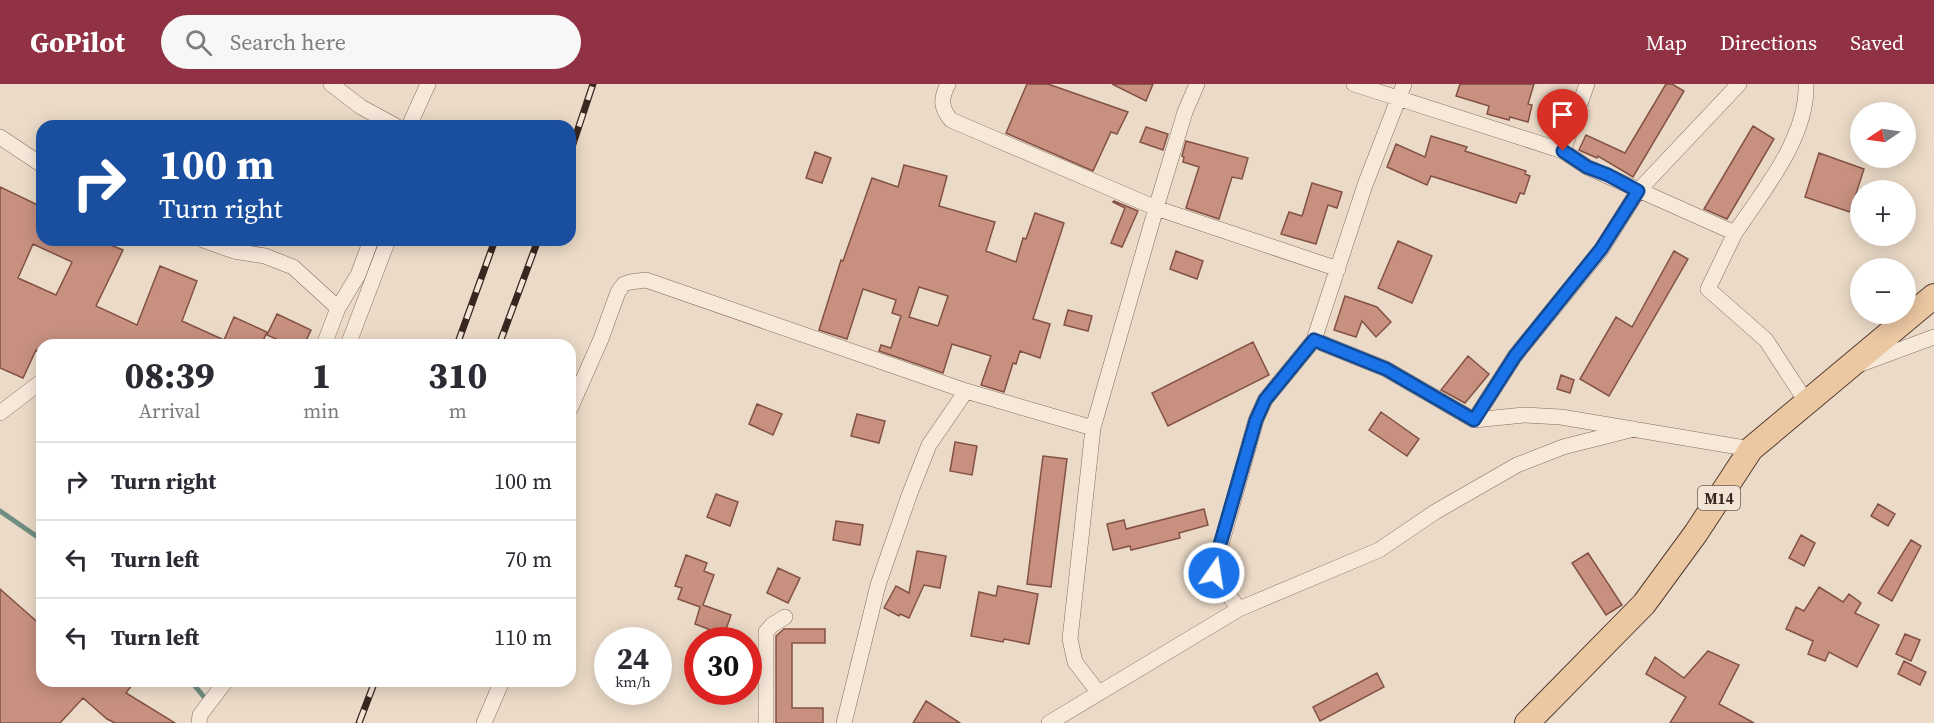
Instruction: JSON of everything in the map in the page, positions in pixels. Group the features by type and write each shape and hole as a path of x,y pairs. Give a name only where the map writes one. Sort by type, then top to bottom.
{"main road":[{"name":"M14","path":"1527,723 1644,604 1677,560 1751,449 1934,296"}],"street":[{"path":"331,84 355,103 385,120"},
{"path":"412,120 428,84"},
{"path":"948,84 942,98 943,106 951,120 1156,208 1338,269"},
{"path":"1098,692 1075,662 1070,639 1093,428 1185,112 1197,84"},
{"path":"1354,84 1401,91 1563,151 1587,167 1735,233"},
{"path":"1563,151 1587,84"},
{"path":"1474,420 1515,356 1601,249 1638,191 1738,84"},
{"path":"1806,84 1807,100 1801,123 1779,166 1735,233 1708,289 1766,340 1807,403"},
{"path":"1239,609 1219,582 1214,570 1244,459 1265,400 1314,340 1365,185 1401,91"},
{"path":"0,137 36,161"},
{"path":"220,246 234,251 265,256 293,267 338,308"},
{"path":"326,339 338,308 358,275 369,246"},
{"path":"350,339 386,246"},
{"path":"576,396 602,339 618,292 624,284 635,280 646,280 966,391 1093,428"},
{"path":"1848,368 1934,338"},
{"path":"1314,340 1386,369 1474,420 1524,416 1561,417 1751,449"},
{"path":"0,413 36,386"},
{"path":"844,723 878,585 909,493 929,445 966,391"},
{"path":"1049,723 1239,609 1379,550 1435,512 1517,465 1563,447 1634,429"},
{"path":"766,723 766,632 771,625 785,617"},
{"path":"199,723 200,715 221,687"},
{"path":"484,723 499,687"}],"building":[{"path":"1027,84 1048,84 1128,112 1117,134 1111,132 1093,171 1006,133"},
{"path":"1112,84 1153,84 1146,101"},
{"path":"1460,84 1534,84 1528,104 1532,105 1528,122 1487,114 1489,106 1456,96"},
{"path":"1666,84 1672,84 1684,91 1633,177 1598,156 1597,158 1579,150 1586,135 1625,153"},
{"path":"1753,126 1774,139 1727,219 1704,209"},
{"path":"1146,127 1168,134 1163,150 1140,142"},
{"path":"1431,136 1467,147 1465,151 1526,171 1525,174 1530,176 1524,194 1520,193 1516,203 1431,176 1427,185 1387,167 1396,144 1425,157"},
{"path":"1186,141 1248,158 1242,179 1232,177 1219,219 1186,208 1199,167 1183,162 1184,157 1182,156"},
{"path":"815,152 831,158 822,183 806,178"},
{"path":"1819,153 1850,164 1850,168 1864,169 1860,180 1850,180 1850,212 1805,197"},
{"path":"904,165 947,176 939,206 995,222 986,251 1016,262 1023,238 1026,239 1035,213 1064,223 1033,319 1050,324 1040,358 1020,351 1016,364 1013,363 1004,392 981,385 991,356 952,344 943,373 879,351 881,345 891,348 901,316 892,313 896,300 863,289 847,339 819,330 841,260 843,261 872,178 898,187","holes":["919,287 948,296 938,326 909,317"]},
{"path":"1312,183 1342,192 1337,208 1328,205 1316,244 1281,234 1289,212 1302,216"},
{"path":"0,187 36,204 36,245 33,244 18,278 56,295 72,262 37,246 113,246 123,250 96,306 137,325 160,266 197,281 182,321 222,339 36,339 36,350 23,378 0,368"},
{"path":"1114,201 1138,211 1122,247 1111,243 1125,208"},
{"path":"1398,241 1432,256 1412,303 1378,288"},
{"path":"1176,251 1203,261 1197,279 1170,269"},
{"path":"1674,251 1688,259 1609,396 1580,379 1616,317 1632,327"},
{"path":"1345,296 1377,307 1391,322 1376,337 1362,321 1356,337 1334,330"},
{"path":"1068,310 1092,316 1088,331 1064,325"},
{"path":"277,314 311,330 307,339 276,339 267,335"},
{"path":"234,317 267,332 264,339 224,339"},
{"path":"1253,342 1269,375 1168,426 1152,393"},
{"path":"1468,356 1489,374 1465,403 1441,390"},
{"path":"1561,375 1574,380 1570,393 1557,389"},
{"path":"757,404 782,414 773,435 749,424"},
{"path":"1381,412 1419,439 1407,456 1369,430"},
{"path":"857,414 885,421 879,443 851,436"},
{"path":"955,442 977,446 972,475 950,471"},
{"path":"1043,456 1067,459 1051,587 1027,584"},
{"path":"716,494 738,502 730,526 707,517"},
{"path":"1878,504 1895,514 1888,526 1871,516"},
{"path":"1204,509 1208,525 1179,533 1180,538 1131,550 1130,546 1113,550 1107,524 1124,520 1126,529"},
{"path":"836,521 863,525 860,545 833,540"},
{"path":"1801,535 1815,543 1804,566 1789,558"},
{"path":"1911,540 1921,546 1892,601 1878,593"},
{"path":"917,551 946,556 940,588 924,585 909,618 900,614 899,616 884,608 896,586 909,593"},
{"path":"1588,553 1622,605 1606,615 1572,563"},
{"path":"686,555 707,563 704,571 714,575 703,605 731,615 727,627 703,627 695,624 700,607 678,599 682,588 675,586"},
{"path":"778,568 800,578 788,603 767,593"},
{"path":"998,586 1038,594 1029,644 971,636 979,592 996,596"},
{"path":"1819,587 1843,602 1849,594 1861,603 1855,613 1879,625 1857,667 1829,652 1825,661 1808,654 1813,641 1786,629 1796,607 1804,611"},
{"path":"0,589 36,621 36,687 130,687 126,693 175,723 115,723 83,698 60,723 0,723"},
{"path":"784,629 825,629 825,643 792,643 792,708 823,708 823,723 776,723 776,636"},
{"path":"1905,634 1920,640 1911,661 1896,654"},
{"path":"1708,651 1739,665 1719,704 1754,723 1670,723 1686,697 1646,674 1655,657 1684,678"},
{"path":"1904,661 1926,672 1920,685 1898,674"},
{"path":"1377,673 1384,687 1320,721 1313,707"},
{"path":"926,701 960,723 913,723"}],"waterway":[{"path":"0,511 36,536"},
{"path":"196,687 204,697"}],"railway":[{"path":"576,135 593,84"},
{"path":"459,339 493,246"},
{"path":"501,339 536,246"},
{"path":"359,723 373,687"}],"route":[{"path":"1214,573 1215,562 1256,420 1265,400 1314,340 1386,369 1474,420 1515,356 1601,249 1638,191 1587,167 1563,151"}]}
